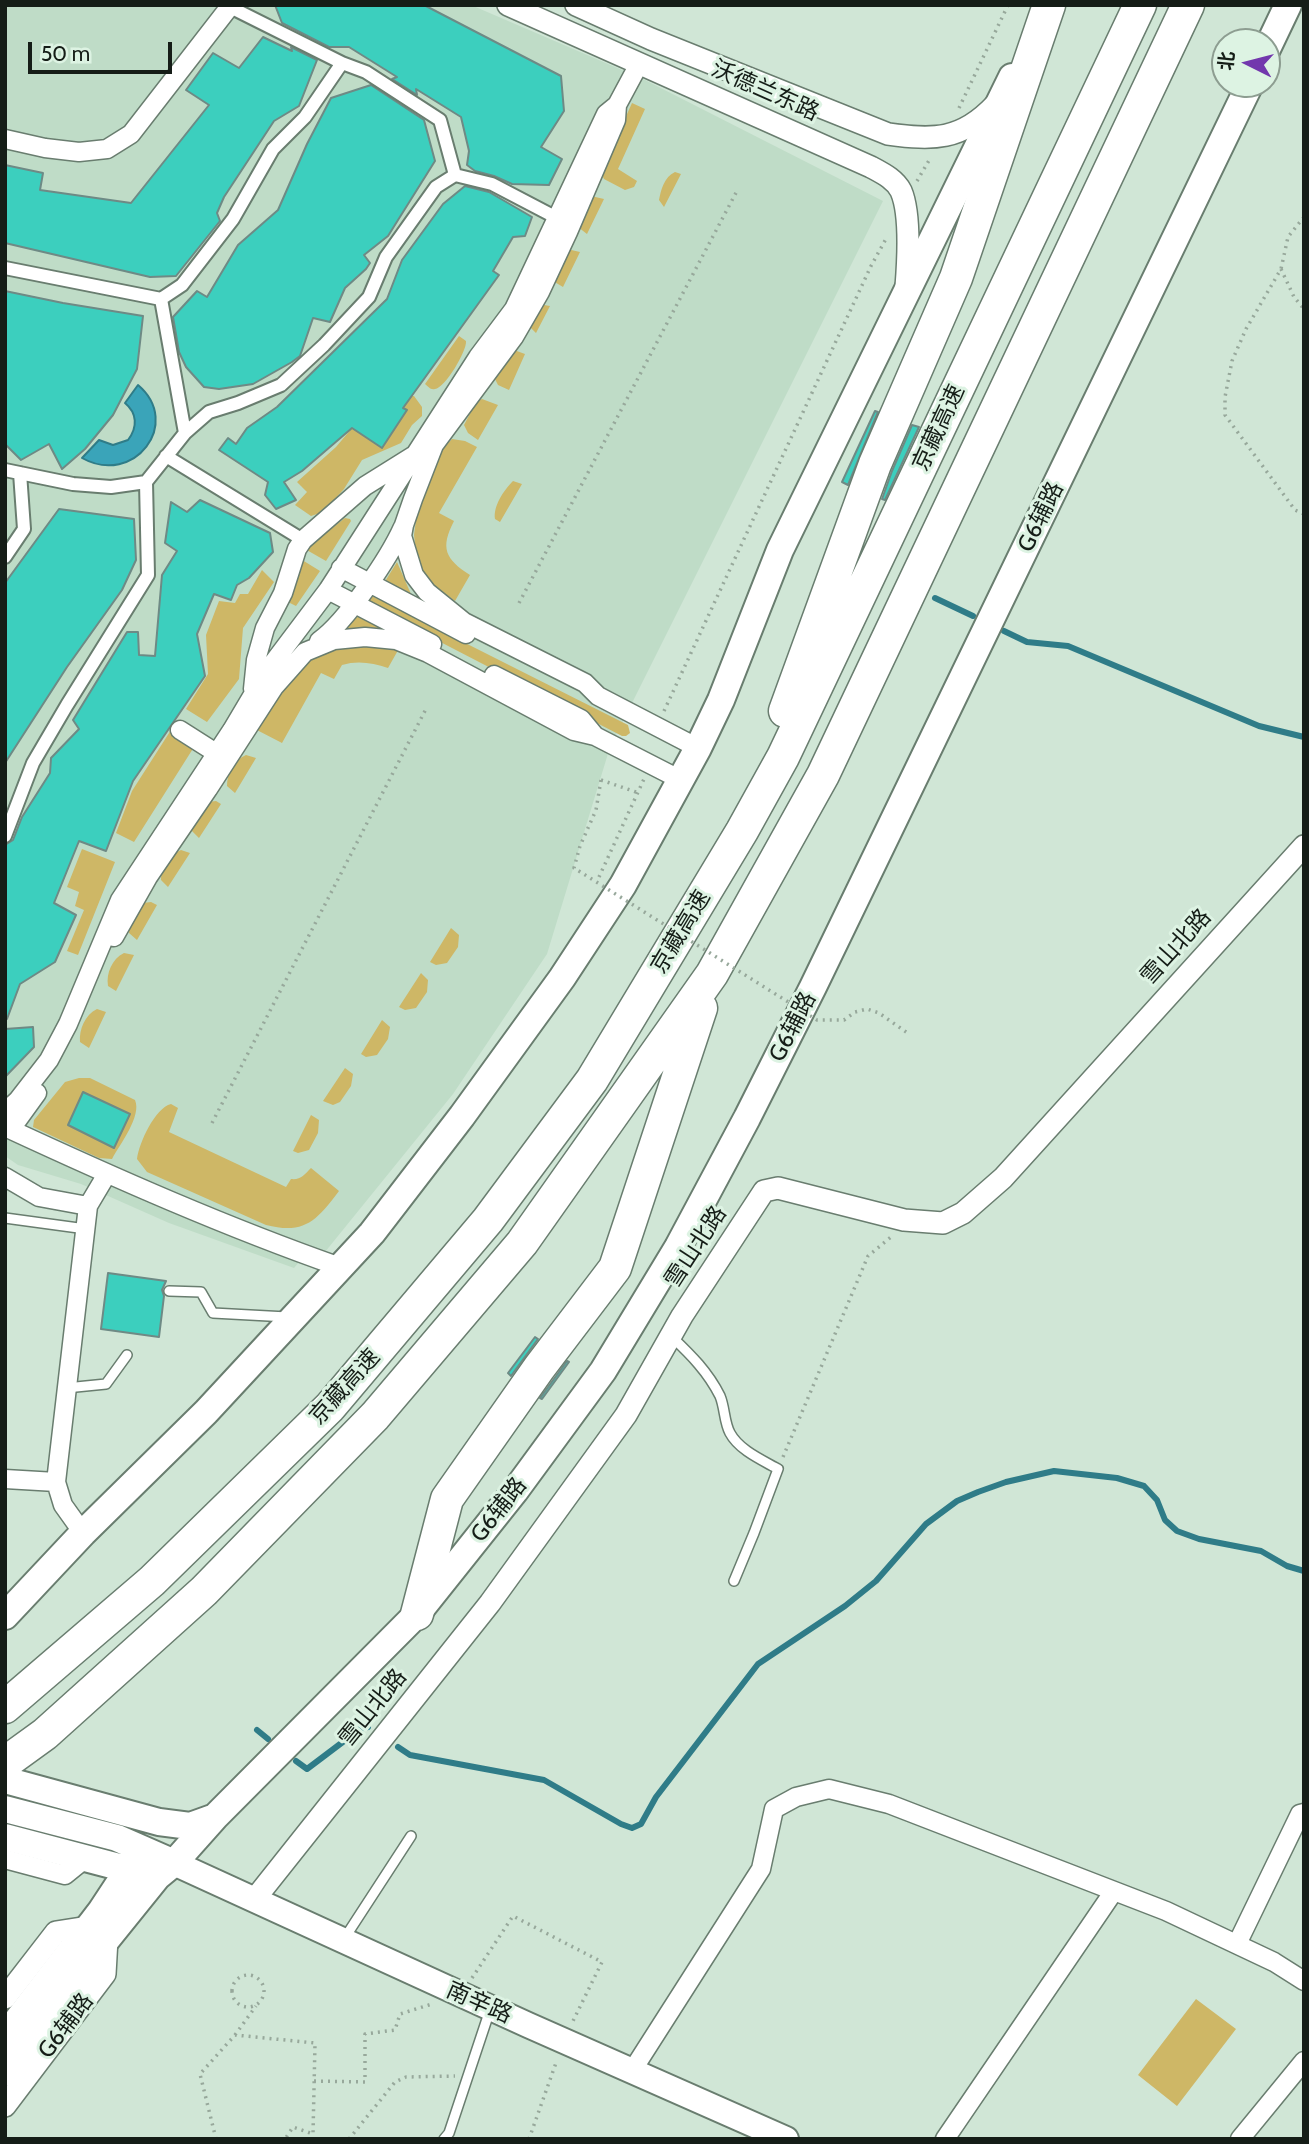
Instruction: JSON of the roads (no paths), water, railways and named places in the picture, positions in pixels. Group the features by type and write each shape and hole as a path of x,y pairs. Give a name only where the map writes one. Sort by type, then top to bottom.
{"highway":[{"path":"742,831 875,464 956,278 1048,5"},
{"name":"京藏高速","path":"5,1707 152,1581 330,1407 488,1220 592,1080 742,831 783,757 1140,5"},
{"path":"5,1763 45,1734 204,1591 375,1416 522,1243 712,974 823,775 1188,5"},
{"path":"417,1614 447,1499 539,1368 615,1268 712,974"}],"main road":[{"path":"5,1616 83,1533 206,1412 372,1233 462,1116 562,978 623,885 698,748 721,700 780,550 1048,5"},
{"path":"1277,28 1288,5"},
{"name":"G6辅路","path":"5,2036 98,1933 165,1870 417,1614 514,1492 603,1371 678,1247 813,987 1243,98"},
{"path":"5,1780 159,1822 190,1826 215,1817"},
{"path":"5,1809 117,1838 165,1870"},
{"path":"5,1836 128,1870 165,1870"},
{"name":"G6辅路","path":"5,2073 98,1933 128,1870"},
{"name":"南辛路","path":"165,1870 254,1900 786,2139"}],"street":[{"name":"沃德兰东路","path":"508,5 890,177 901,191 907,220 906,294"},
{"name":"沃德兰东路","path":"576,5 664,44 888,134 923,139 958,133 981,120 1004,96"},
{"path":"5,139 79,152 107,149 131,134 230,6 342,63 366,72 440,120 455,175"},
{"path":"5,268 161,299 182,285 233,219 273,149 305,117 342,63"},
{"path":"340,1267 286,1248 107,1174 8,1128 65,1053 116,933 221,756 232,730 267,671 328,590 478,357 514,309 557,218 579,186 616,120 617,105 639,64"},
{"path":"860,163 877,130"},
{"path":"5,836 33,764 149,575 146,482 185,433 209,412 281,385 324,345 369,297 386,257 436,187 455,175 492,184 557,218"},
{"path":"5,1112 18,1100 49,1060 68,1024 120,900 221,756 274,687 304,652 331,632 354,604 397,541 434,444 520,325 540,292 568,232 579,186"},
{"path":"161,299 185,433"},
{"path":"251,698 256,660 263,635 283,593 297,549 303,540 365,486 416,454"},
{"path":"166,456 303,540"},
{"path":"5,470 73,484 111,487 146,482"},
{"path":"5,557 24,528 20,473"},
{"path":"404,525 402,536 411,569 427,592 464,622 585,683 598,696 698,748"},
{"path":"341,568 583,695 598,696"},
{"path":"328,590 581,719 595,736"},
{"path":"304,652 334,640 365,637 396,640 428,653 574,731 595,736 681,780"},
{"path":"180,730 221,756"},
{"name":"雪山北路","path":"254,1900 490,1603 626,1415 671,1336 764,1191 778,1188 907,1221 943,1223 963,1213 1003,1178 1304,846"},
{"path":"83,1533 63,1505 56,1482 88,1206 107,1174"},
{"path":"5,1177 39,1197 88,1206"},
{"path":"5,1479 56,1482"},
{"path":"632,2071 761,1869 774,1809 796,1797 829,1789 889,1804 1166,1911 1274,1962 1304,1981"},
{"path":"1237,1944 1300,1814 1304,1813"},
{"path":"5,1859 65,1875 86,1858"},
{"path":"945,2139 1114,1891"},
{"path":"5,1998 56,1932 98,1933"},
{"name":"G6辅路","path":"5,2106 105,1974 98,1933"},
{"path":"1240,2139 1304,2061"}],"lane":[{"path":"5,1218 86,1229"},
{"path":"169,1291 201,1292 213,1313 292,1317"},
{"path":"671,1336 708,1376 721,1399 731,1434 740,1445 778,1469 734,1581"},
{"path":"66,1388 106,1384 127,1355"},
{"path":"343,1941 411,1836"},
{"path":"444,2139 449,2133 491,2008"}],"water":[{"path":"138,385 151,400 156,417 154,432 146,447 134,458 119,464 101,465 82,458 99,440 113,445 128,440 135,420 125,403"}],"waterway":[{"path":"935,598 973,616"},
{"path":"1004,631 1027,642 1068,646 1259,726 1304,737"},
{"path":"398,1747 410,1755 544,1780 632,1828 641,1824 656,1797 758,1664 845,1606 876,1581 926,1524 957,1501 1006,1482 1054,1471 1117,1478 1144,1486 1157,1500 1165,1520 1177,1531 1199,1539 1261,1551 1287,1566 1304,1571"},
{"path":"296,1761 307,1769 360,1729 368,1727"},
{"path":"257,1730 268,1739"}]}
